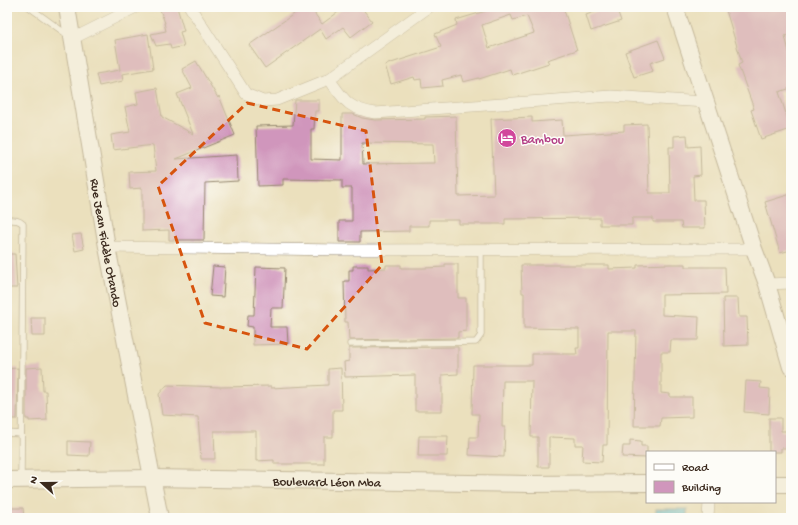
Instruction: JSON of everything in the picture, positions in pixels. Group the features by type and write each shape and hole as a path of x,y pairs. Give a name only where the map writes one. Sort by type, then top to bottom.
{"street":[{"name":"Rue Jean Fidèle Otando","path":"67,7 107,247 160,518"},
{"path":"72,39 136,7"},
{"path":"190,7 246,94 263,101 277,100 329,79 429,7"},
{"path":"675,7 766,284 791,368"},
{"path":"329,79 346,102 360,110 375,113 611,96 705,102"},
{"path":"107,247 344,250 754,250"},
{"path":"766,284 791,283"},
{"name":"Boulevard Léon Mba","path":"14,480 151,478 528,484 646,483"},
{"path":"776,484 791,484"},
{"path":"708,518 709,503"}],"lane":[{"path":"29,7 72,39"},
{"path":"7,220 15,220 23,224 21,434 14,480"},
{"path":"350,344 476,342 481,335 481,250"},
{"path":"7,433 21,434"}],"highlighted area":[{"path":"247,103 366,131 382,265 307,349 205,323 158,186"}],"water":[{"path":"656,509 687,509 687,518 656,518"}],"building":[{"path":"159,7 177,7 184,31 180,32 184,46 171,49 170,44 156,46 151,34 166,31 165,23"},
{"path":"304,7 310,7 322,24 345,7 361,7 372,21 351,37 343,27 326,39 320,29 265,68 249,45"},
{"path":"488,7 563,7 577,50 547,60 549,63 512,75 510,69 479,79 463,82 461,75 442,80 443,86 422,88 421,79 415,80 414,77 391,84 385,65 441,47 435,34 457,25 456,20 489,10","holes":["511,15 513,20 527,16 534,33 489,48 482,25"]},
{"path":"608,7 616,7 621,21 591,31 586,15"},
{"path":"725,7 791,7 791,34 785,36 791,59 791,88 779,92 791,129 761,139 751,110 754,109 738,65 742,63"},
{"path":"148,34 153,69 122,74 123,81 99,86 96,74 120,70 115,40"},
{"path":"658,40 665,58 650,63 653,71 634,77 625,52"},
{"path":"196,61 218,98 219,96 235,135 176,159 237,155 238,181 205,183 204,240 169,240 169,230 142,231 142,188 130,189 129,172 156,171 153,145 113,150 111,135 130,132 125,107 138,104 136,92 157,88 162,117 193,134 177,94 192,88 182,69"},
{"path":"295,100 319,100 319,111 315,111 314,129 311,129 311,159 342,160 342,114 353,114 362,118 375,120 425,119 425,117 456,116 458,196 494,195 491,119 532,117 532,122 562,120 563,135 624,131 624,125 647,124 649,193 670,193 669,147 674,147 674,136 687,135 688,147 700,146 701,175 693,176 694,200 704,200 705,228 682,228 681,222 653,222 653,218 632,218 632,225 600,225 600,218 505,219 505,224 459,224 459,220 429,220 429,226 409,226 409,231 360,232 360,242 339,242 339,221 352,221 352,188 342,188 342,180 283,179 283,185 258,186 256,126 293,125","holes":["362,143 433,144 434,163 363,164"]},
{"path":"791,194 791,250 780,253 765,202"},
{"path":"81,234 84,249 75,251 72,235"},
{"path":"7,254 15,254 17,288 7,288"},
{"path":"445,264 458,264 458,298 466,298 466,331 458,332 458,338 349,340 348,322 345,322 344,281 349,281 349,270 353,270 353,266 368,266 368,269 386,268 386,265 401,265 401,268 424,268 445,267"},
{"path":"685,264 685,267 725,267 726,294 662,295 662,315 699,317 698,340 671,340 670,352 661,352 661,393 670,394 670,397 692,397 692,417 661,418 660,426 634,426 636,331 608,331 607,445 603,445 602,462 582,461 583,445 575,445 575,438 549,437 549,467 538,467 538,437 531,437 532,381 503,381 502,427 505,427 504,457 469,455 470,437 478,437 479,414 472,414 473,365 532,365 532,354 577,354 576,348 579,348 579,329 524,328 524,293 522,293 521,265 609,265 609,269 637,268 637,265"},
{"path":"213,266 225,267 223,297 210,296"},
{"path":"256,267 285,268 283,308 271,308 270,327 287,327 288,344 253,345 253,327 247,326 248,315 254,315"},
{"path":"723,298 738,298 739,317 747,317 748,345 724,346"},
{"path":"31,318 45,318 45,336 32,336"},
{"path":"458,347 458,374 442,375 442,411 415,411 415,375 345,377 344,362 349,361 349,348"},
{"path":"42,367 43,391 46,391 47,420 29,421 29,419 26,419 26,368"},
{"path":"18,368 17,419 7,419 7,369"},
{"path":"341,368 342,410 333,410 333,437 324,437 324,464 274,464 274,460 256,461 256,431 214,431 215,459 201,459 198,417 162,415 159,394 167,385 221,387 271,386 271,388 328,385 328,369"},
{"path":"746,381 761,382 760,388 770,389 769,414 744,412"},
{"path":"769,418 781,418 781,431 791,431 791,448 781,448 781,452 769,451"},
{"path":"419,436 448,436 447,456 418,456"},
{"path":"630,440 641,441 641,446 647,446 646,458 622,457 623,446 630,446"},
{"path":"68,441 90,442 89,456 68,455"},
{"path":"7,508 23,508 24,518 7,518"}],"place":[{"name":"Bambou","path":"507,138"}]}
